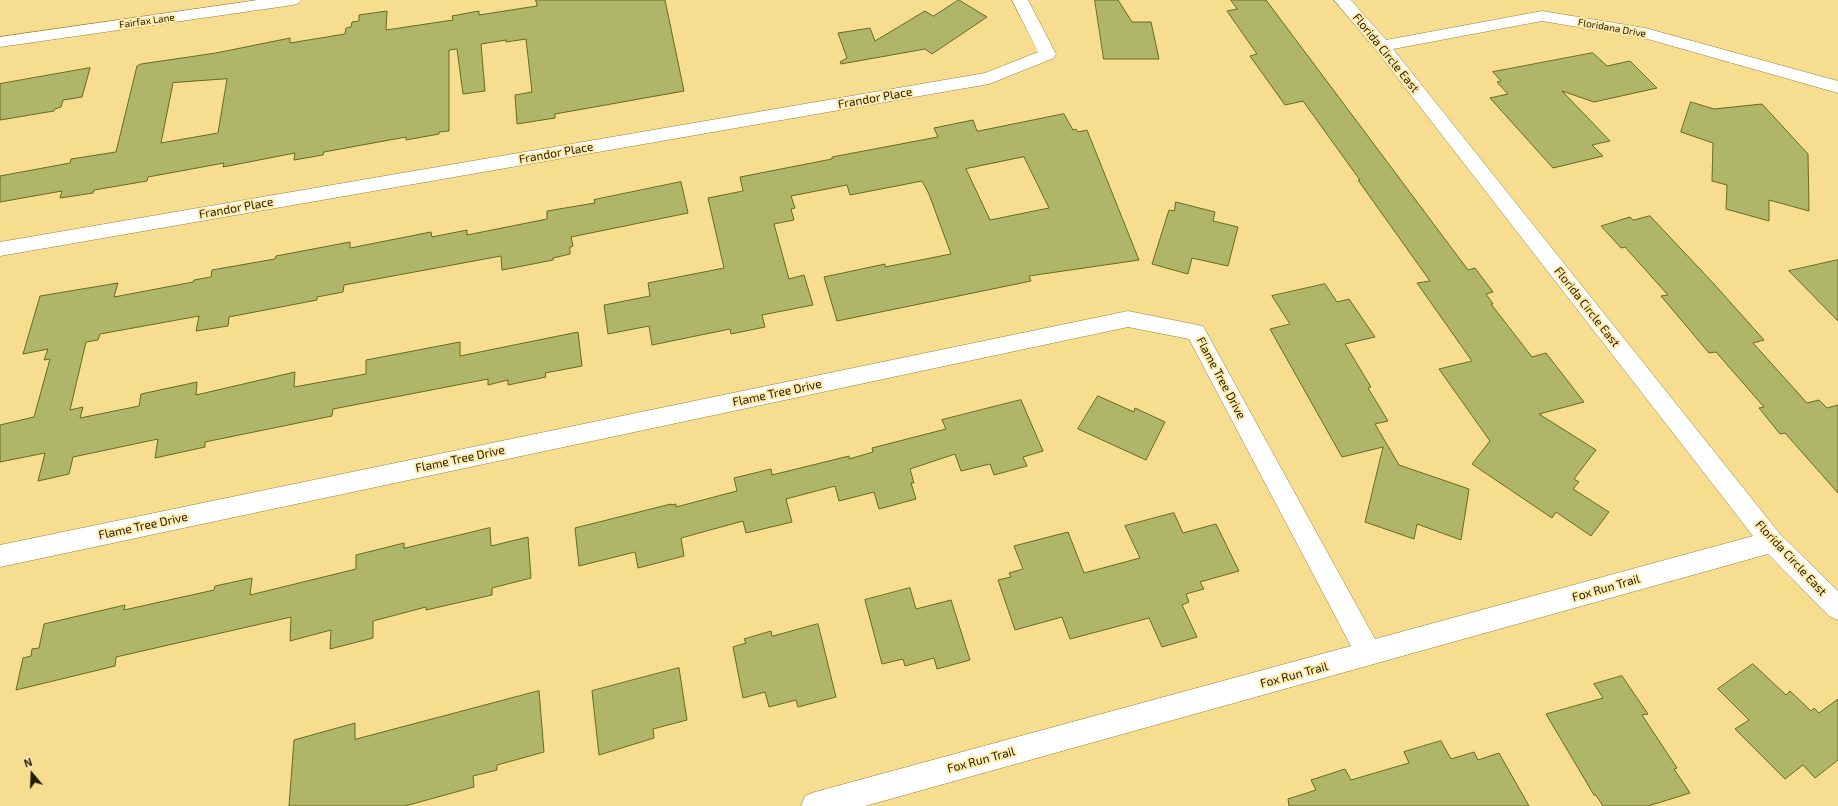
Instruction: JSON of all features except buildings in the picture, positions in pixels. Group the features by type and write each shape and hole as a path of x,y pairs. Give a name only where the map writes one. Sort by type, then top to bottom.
{"street":[{"name":"Fairfax Lane","path":"0,42 293,0"},
{"name":"Frandor Place","path":"0,249 989,78 1048,54 1020,0"},
{"name":"Florida Circle East","path":"1342,0 1382,46 1772,542 1838,608"},
{"name":"Floridana Drive","path":"1382,46 1542,16 1645,33 1838,87"},
{"name":"Flame Tree Drive","path":"0,556 1128,319 1196,332 1369,654"},
{"name":"Fox Run Trail","path":"815,806 1772,542"}]}
